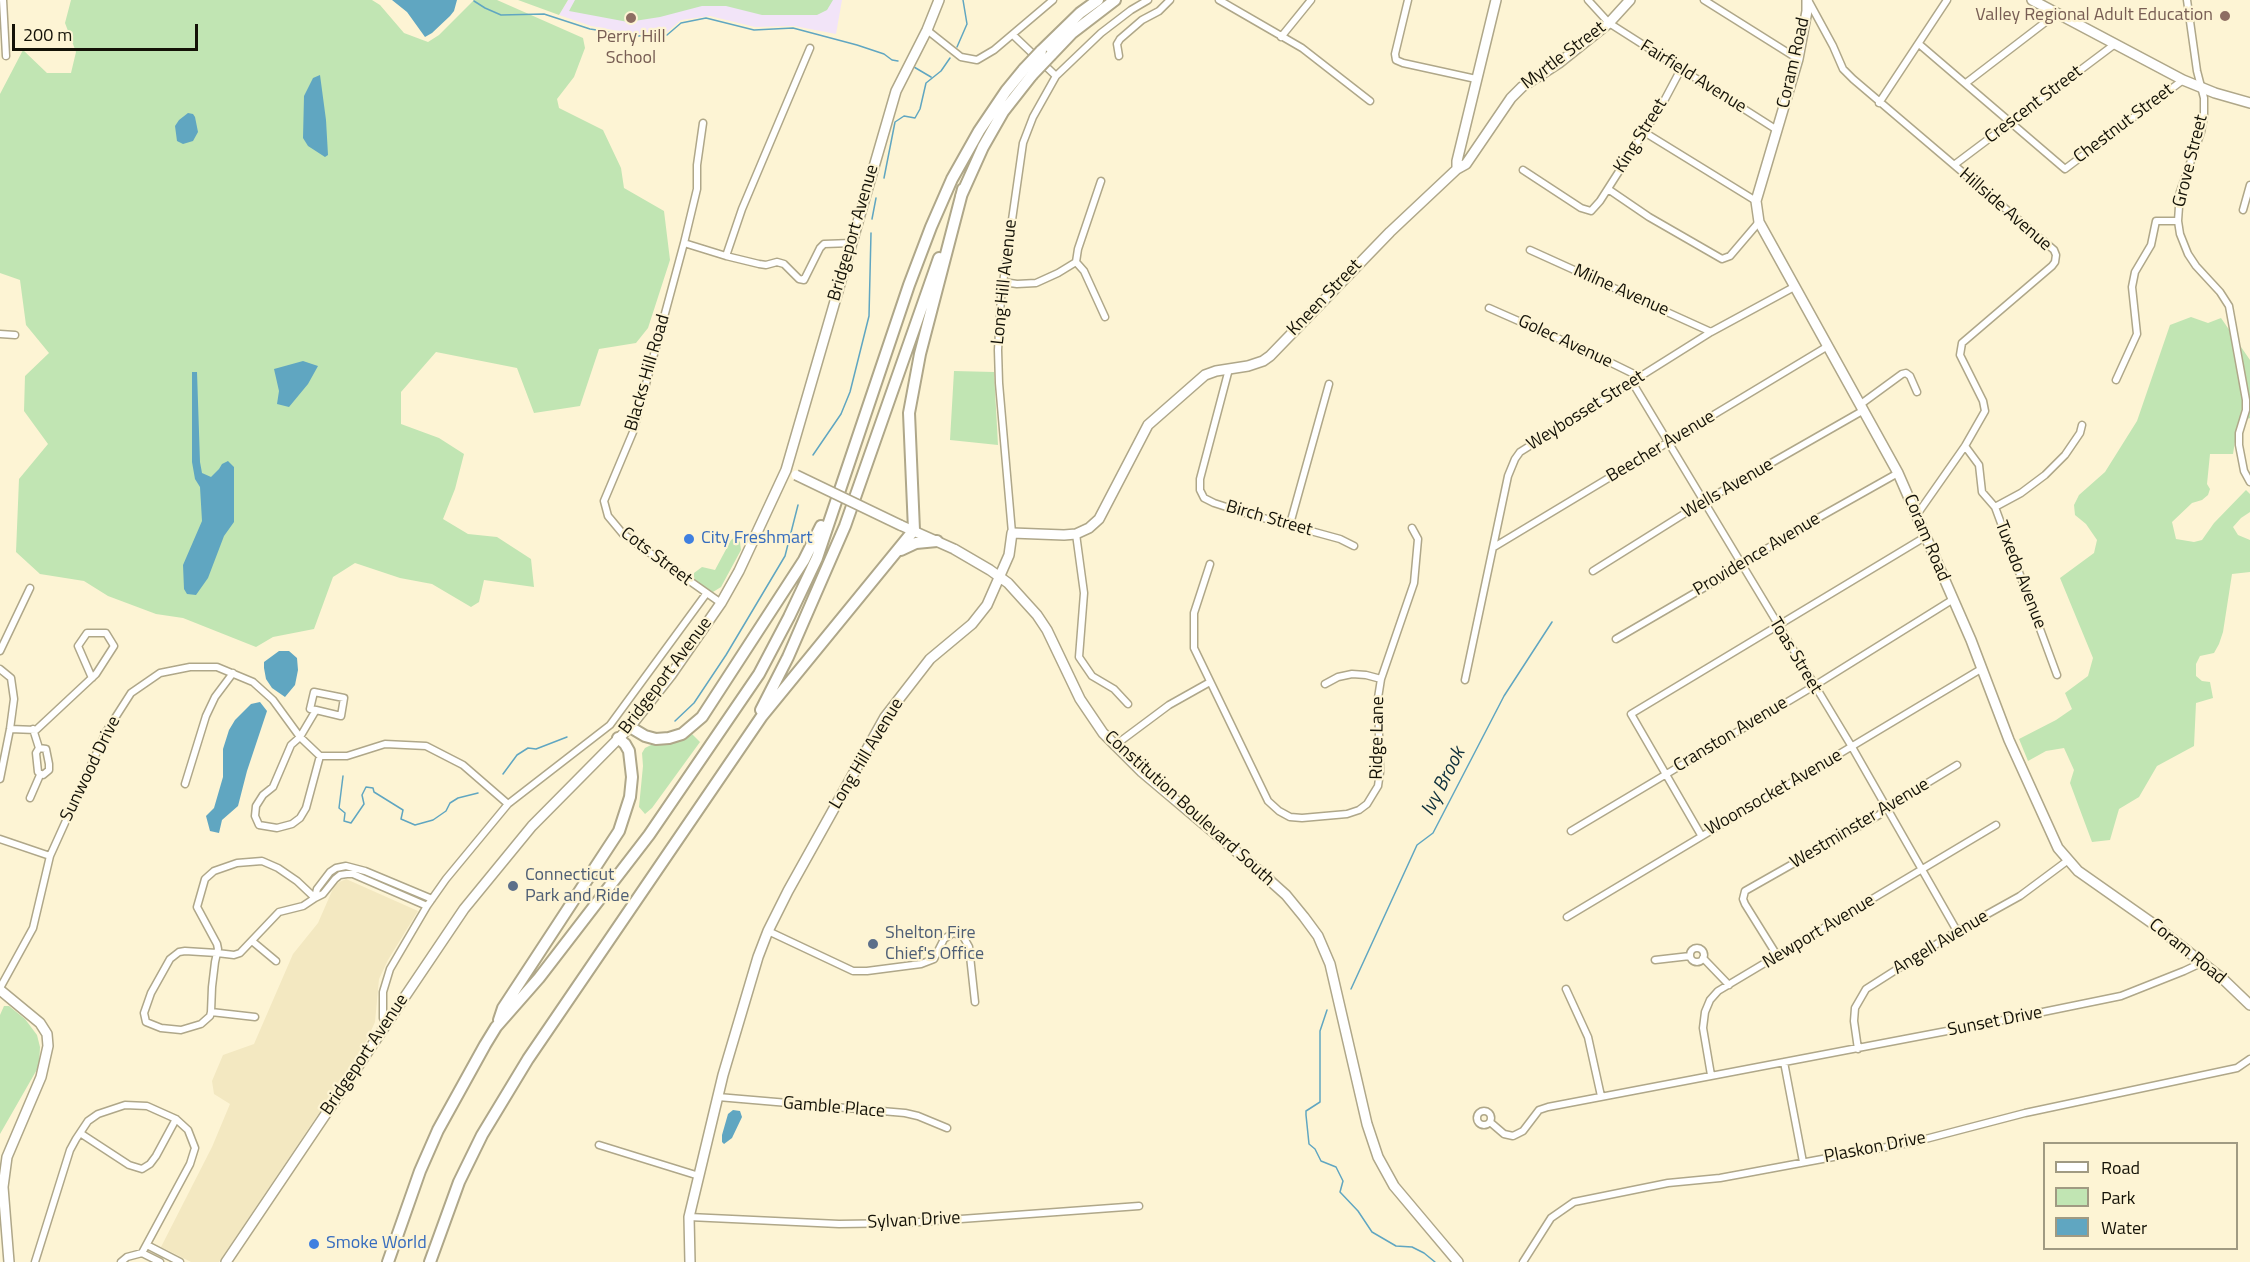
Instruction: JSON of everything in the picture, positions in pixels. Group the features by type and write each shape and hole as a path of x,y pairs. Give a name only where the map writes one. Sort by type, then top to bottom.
{"highway":[{"path":"496,1027 539,978 649,836 759,674 817,558 909,285 952,179 979,131 1006,91 1028,72 1080,14 1098,0"},
{"path":"1046,53 1114,0"},
{"path":"730,765 788,657 845,526 963,189 983,147 1028,72"},
{"path":"430,1262 459,1182 505,1095 780,693 914,530 908,439 909,413 920,354 963,189"},
{"path":"630,727 645,736 656,739 669,738 682,734 702,717 804,560 841,485"},
{"path":"896,553 916,543 937,541"},
{"path":"388,1262 420,1171 438,1130 496,1027 503,1008 619,831 630,797 632,777 629,751 618,738"}],"main road":[{"name":"Bridgeport Avenue","path":"226,1262 386,1024 489,877 532,826 630,727 671,675 721,603 754,541 786,470 852,243 880,137 896,91 927,30 939,0"},
{"path":"1457,169 1456,161 1496,0"},
{"name":"Myrtle Street","path":"1457,169 1466,164 1511,98 1522,87 1559,63 1609,23 1630,0"},
{"name":"Coram Road","path":"1807,0 1798,59 1756,201 1759,222 1898,473 2009,741 2058,848 2078,871 2152,923 2224,980 2250,1005"},
{"path":"2032,0 2182,80 2250,103"},
{"name":"Kneen Street","path":"1076,534 1089,528 1099,519 1148,425 1205,375 1248,366 1270,356 1377,245 1457,169"},
{"name":"Constitution Boulevard South","path":"786,470 937,541 1001,577 1037,615 1047,630 1087,711 1114,747 1286,895 1318,936 1330,963 1367,1124 1378,1157 1394,1186 1458,1262"},
{"path":"1012,533 1076,534"},
{"name":"Long Hill Avenue","path":"690,1262 689,1216 740,1012 768,931 885,717 930,659 972,624 987,605 1009,555 1012,533"},
{"path":"0,989 40,1023 47,1034 48,1046 41,1077 7,1157 3,1187 9,1262"}],"street":[{"path":"3,0 6,56"},
{"path":"927,30 962,57 978,60 1013,35 1053,0"},
{"name":"Long Hill Avenue","path":"1012,533 999,383 999,316 1023,143 1033,117 1056,76 1101,33 1148,0"},
{"path":"1119,56 1117,46 1120,39 1142,20 1159,11 1170,0"},
{"path":"1220,0 1321,62 1370,101"},
{"path":"1281,37 1311,0"},
{"path":"1408,0 1395,54 1396,60 1476,79"},
{"name":"Fairfield Avenue","path":"1588,0 1609,23 1777,130"},
{"path":"1704,0 1798,59"},
{"name":"Hillside Avenue","path":"1807,0 1843,69 1879,103 2054,250 2056,255 2052,266 1962,343 1960,356 1983,401 1985,411 1965,446 1916,516"},
{"path":"1879,103 1947,0"},
{"name":"Grove Street","path":"2187,0 2204,104 2201,132 2180,192 2178,221 2180,234 2188,254 2229,306 2246,400 2246,410 2239,433 2239,445 2244,471 2250,482"},
{"path":"1966,83 2056,14"},
{"path":"1013,35 1056,76"},
{"path":"1919,44 2011,122"},
{"name":"Crescent Street","path":"1954,165 2115,44"},
{"path":"726,256 742,209 810,48"},
{"name":"King Street","path":"1523,170 1591,211 1608,189 1681,69"},
{"name":"Chestnut Street","path":"2011,122 2065,168 2182,80"},
{"name":"Blacks Hill Road","path":"604,501 633,432 684,243 697,189 697,165 703,123"},
{"path":"1644,132 1756,201"},
{"path":"1003,282 1036,283 1076,262 1078,249 1101,181"},
{"path":"2243,210 2250,185"},
{"path":"1608,189 1649,217 1722,259 1730,256 1759,222"},
{"path":"2116,380 2137,334 2132,287 2135,272 2151,245 2156,221 2178,221"},
{"path":"684,243 766,265 777,262 784,264 799,279 804,280 824,244 852,243"},
{"name":"Milne Avenue","path":"1530,250 1712,332"},
{"path":"1076,262 1084,271 1105,317"},
{"name":"Weybosset Street","path":"1465,680 1508,476 1520,452 1712,332 1794,287"},
{"name":"Golec Avenue","path":"1489,308 1640,377"},
{"path":"0,334 15,334"},
{"name":"Beecher Avenue","path":"1494,547 1828,346"},
{"name":"Birch Street","path":"1229,369 1200,478 1200,490 1204,498 1214,503 1340,539 1353,546"},
{"name":"Wells Avenue","path":"1593,572 1703,502 1862,407 1902,374 1906,373 1910,376 1917,392"},
{"name":"Toas Street","path":"1632,382 1852,747 1957,931"},
{"path":"1290,524 1329,384"},
{"path":"1995,507 2021,493 2045,475 2065,455 2080,433 2082,425"},
{"name":"Tuxedo Avenue","path":"1965,446 1979,465 1982,492 1995,507 2057,675"},
{"name":"Providence Avenue","path":"1616,639 1818,518 1898,473"},
{"name":"Cots Street","path":"604,501 608,516 623,534 721,603"},
{"name":"Ridge Lane","path":"1210,564 1194,613 1194,648 1268,801 1290,817 1302,819 1347,814 1359,810 1374,796 1378,786 1380,772 1377,719 1381,679 1414,583 1418,539 1412,528"},
{"path":"1076,534 1084,593 1078,657 1092,676 1114,689 1128,704"},
{"path":"1701,835 1631,714 1925,537"},
{"path":"0,651 30,588"},
{"path":"386,1024 382,1018 385,983 396,958 432,899 508,804 610,724 706,594"},
{"name":"Cranston Avenue","path":"1571,831 1814,686 1952,600"},
{"path":"10,729 36,729 92,678 114,646 106,633 87,633 78,646 92,678"},
{"name":"Sunwood Drive","path":"0,989 33,928 50,856 106,732 131,693 160,673 190,667 217,667 253,682 273,700 300,737 320,756"},
{"path":"0,669 11,678 14,699 0,779"},
{"name":"Woonsocket Avenue","path":"1567,917 1981,669"},
{"path":"185,784 206,716 215,697 233,673"},
{"path":"1325,684 1338,677 1353,674 1381,679"},
{"path":"1114,747 1169,705 1210,682"},
{"path":"314,692 344,698 340,716 316,710 310,709 314,692"},
{"path":"316,710 300,737 291,745 273,787 256,806 255,816 259,825 277,828 292,824 300,818 306,808 320,756 347,756 385,744 426,746 463,765 508,804"},
{"path":"33,729 39,748 36,756 40,775"},
{"path":"30,798 40,775 47,772 49,764 47,751 39,748"},
{"name":"Westminster Avenue","path":"1778,957 1743,899 1745,891 1879,815 1886,808 1957,765"},
{"name":"Newport Avenue","path":"1712,1075 1703,1028 1705,1012 1710,1000 1718,991 1996,825"},
{"path":"0,839 50,856"},
{"path":"315,898 297,881 269,863 253,861 221,867 205,879 197,907 216,939 217,953 211,1012 201,1024 181,1030 151,1025 144,1018 151,993 165,965 174,955 185,951 217,953 234,955 240,953 279,912 303,906 315,898 317,889 336,868 346,866 427,906"},
{"name":"Angell Avenue","path":"1858,1048 1854,1021 1855,1008 1866,989 1957,931 2020,897 2067,861"},
{"path":"354,871 432,899"},
{"path":"768,931 852,970 867,971 921,964 934,959 944,939 953,933 963,936 969,947 975,1002"},
{"path":"252,940 276,961"},
{"path":"1690,956 1692,950 1698,947 1704,952 1703,958"},
{"path":"1690,956 1696,962 1703,958"},
{"path":"1655,960 1690,956"},
{"path":"1703,958 1729,985"},
{"name":"Sunset Drive","path":"1490,1122 1504,1134 1513,1136 1523,1131 1539,1110 1601,1096 2121,996 2184,972 2201,963"},
{"path":"1566,989 1588,1037 1601,1096"},
{"path":"211,1012 255,1017"},
{"name":"Plaskon Drive","path":"1523,1262 1551,1218 1574,1202 1668,1183 1720,1178 1914,1142 2036,1111 2236,1068 2250,1059"},
{"path":"1784,1062 1803,1162"},
{"name":"Gamble Place","path":"718,1097 905,1113 947,1128"},
{"path":"35,1262 70,1150 88,1121 98,1114 125,1105 147,1106 176,1119 192,1135 195,1148 194,1155 142,1253"},
{"path":"80,1133 129,1165 142,1169 156,1156 176,1119"},
{"path":"599,1145 699,1176"},
{"name":"Sylvan Drive","path":"689,1216 839,1224 906,1223 1139,1206"},
{"path":"147,1245 180,1262"},
{"path":"121,1262 127,1257 142,1253 160,1262"}],"shaded area":[{"name":"Perry Hill School","path":"568,0 842,0 836,34 794,26 755,27 710,16 681,20 667,32 635,34 591,26 559,15"},
{"path":"346,879 418,911 379,979 375,1022 364,1046 219,1262 191,1262 161,1247 212,1147 230,1104 214,1094 212,1081 223,1055 254,1044 293,954 318,923 335,884"}],"green space":[{"path":"71,0 372,0 380,5 404,33 428,42 439,35 474,0 497,0 583,38 585,48 574,77 557,99 559,108 603,130 621,168 624,188 664,211 670,260 648,328 636,343 599,349 580,406 534,413 517,368 436,352 401,392 401,424 439,438 464,454 455,489 443,519 468,534 497,537 531,559 534,587 484,580 479,602 471,607 432,584 400,578 355,563 333,577 314,629 273,637 256,647 183,618 156,614 108,596 84,581 40,574 16,552 19,479 48,444 24,411 25,376 49,353 26,325 20,280 0,273 0,94 23,50 47,73 71,73 76,52 65,23"},
{"path":"518,0 568,0 559,15"},
{"path":"575,0 833,0 827,10 817,15 762,15 726,6 702,6 660,17 628,22 569,11"},
{"path":"2191,317 2208,323 2221,318 2250,360 2250,418 2238,423 2233,454 2210,454 2208,495 2192,503 2172,522 2176,539 2194,542 2202,540 2214,523 2246,490 2250,494 2250,512 2233,527 2238,535 2250,540 2250,572 2232,574 2219,644 2214,653 2200,656 2196,664 2196,676 2202,681 2210,682 2213,698 2196,703 2194,746 2157,766 2139,797 2119,809 2110,840 2092,842 2070,783 2074,770 2064,748 2046,751 2028,761 2019,739 2072,709 2065,693 2088,676 2093,658 2060,578 2094,553 2097,540 2086,524 2075,515 2074,505 2079,495 2105,472 2137,421 2170,325"},
{"path":"954,371 994,372 998,445 950,440"},
{"path":"735,537 740,542 741,550 721,587 713,592 705,590 694,580 694,573 702,567 715,570 731,540"},
{"path":"692,734 700,742 652,808 645,814 639,807 642,753 651,745 668,744"},
{"path":"4,1006 9,1006 25,1019 37,1035 40,1047 39,1066 0,1134 0,1015"}],"water":[{"path":"392,0 457,0 450,16 425,37 407,12"},
{"path":"320,75 326,120 328,155 325,157 308,146 303,138 304,96 313,78"},
{"path":"188,113 195,117 198,132 193,141 183,144 177,141 175,126"},
{"path":"303,361 318,366 308,384 289,407 277,404 279,391 274,369"},
{"path":"192,372 197,372 202,473 211,477 222,464 228,461 234,467 234,522 224,536 208,578 196,595 187,594 184,589 183,565 202,521 200,487 195,479 192,462"},
{"path":"279,651 289,651 297,658 298,670 295,685 285,697 272,688 266,679 264,668 264,662"},
{"path":"260,702 267,711 238,806 222,820 219,833 210,831 206,816 214,808 223,777 223,749 229,730 235,720 251,704"},
{"path":"733,1110 740,1111 742,1117 732,1138 724,1144 722,1135 728,1114"}],"waterway":[{"path":"957,47 967,24 963,0"},
{"path":"474,1 501,15 544,14 590,29 636,36 667,35 681,23 706,18 754,30 793,28 857,45 898,61"},
{"path":"884,178 895,122 904,116 915,118 920,109 926,83 941,71 950,58"},
{"path":"914,67 931,77"},
{"path":"872,219 876,198"},
{"path":"813,455 841,414 850,392 869,316 871,233"},
{"path":"675,721 694,703 726,655 785,556 798,505"},
{"name":"Ivy Brook","path":"1351,989 1417,845 1433,833 1504,696 1552,622"},
{"path":"503,774 517,755 528,748 536,749 567,737"},
{"path":"343,776 339,808 345,813 344,821 351,823 364,804 362,795 366,787 373,788 374,792 403,810 401,819 415,825 433,820 446,811 450,803 458,798 478,793"},
{"name":"Ivy Brook","path":"1327,1010 1320,1031 1320,1102 1306,1111 1309,1144 1315,1149 1321,1161 1336,1167 1343,1181 1340,1192 1358,1211 1372,1232 1396,1246 1412,1247 1435,1262"}],"place":[{"name":"Valley Regional Adult Education","path":"2225,16"},
{"name":"Perry Hill School","path":"631,18"},
{"name":"City Freshmart","path":"689,539"},
{"name":"Connecticut Park and Ride","path":"513,886"},
{"name":"Shelton Fire Chief's Office","path":"873,944"},
{"name":"Smoke World","path":"314,1244"}]}
